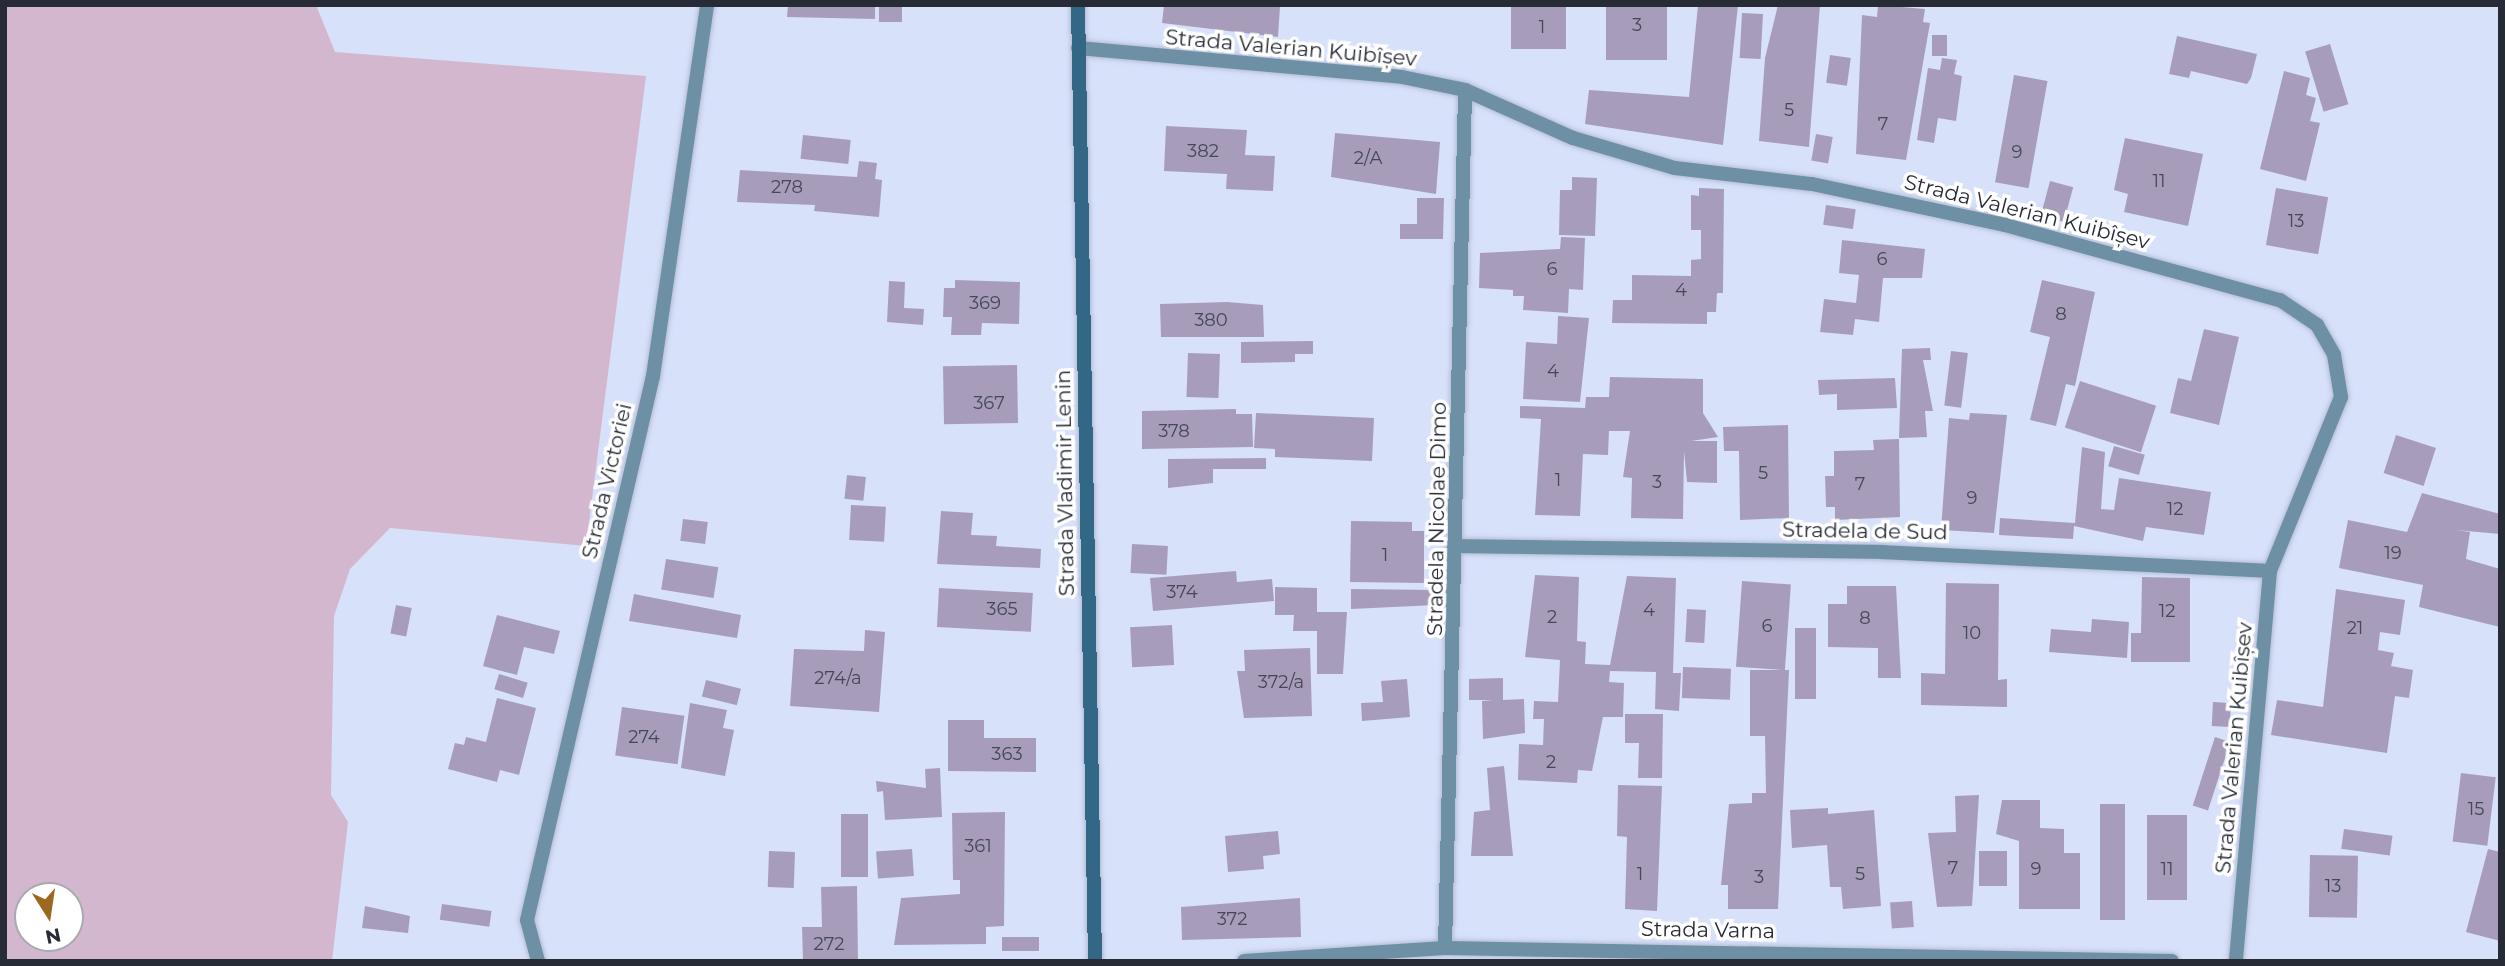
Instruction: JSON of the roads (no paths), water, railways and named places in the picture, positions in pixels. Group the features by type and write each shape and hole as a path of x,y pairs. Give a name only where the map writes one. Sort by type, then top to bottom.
{"main road":[{"name":"Strada Vladimir Lenin","path":"1078,5 1095,961"}],"street":[{"name":"Strada Victoriei","path":"538,961 527,920 653,376 707,5"},
{"name":"Strada Valerian Kuibîșev","path":"1078,48 1402,77 1465,90 1573,138 1675,168 1812,184 1967,217 2280,300 2317,325 2334,355 2341,397 2270,571 2236,961"},
{"name":"Stradela Nicolae Dimo","path":"1445,948 1459,546 1465,90"},
{"name":"Stradela de Sud","path":"1459,546 1882,552 2270,571"},
{"name":"Strada Varna","path":"1244,961 1445,948 1706,956 2172,961"}]}
